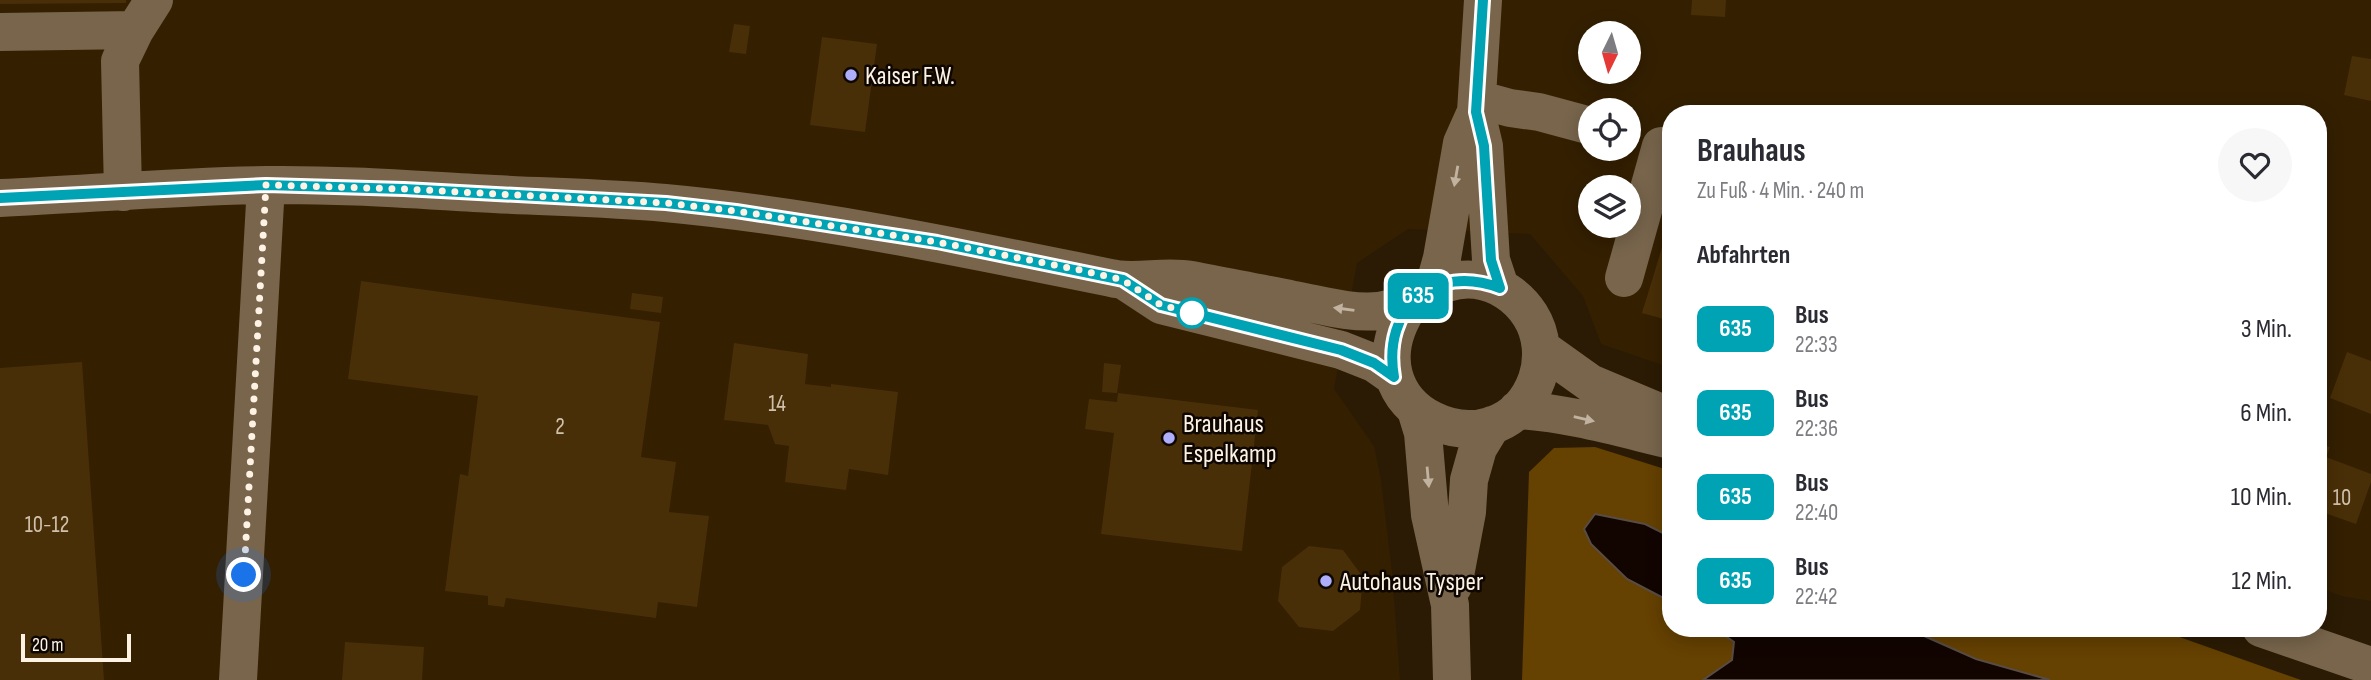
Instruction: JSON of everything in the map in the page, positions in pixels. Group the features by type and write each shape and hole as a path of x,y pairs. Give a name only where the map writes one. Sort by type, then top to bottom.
{"street":[{"path":"1483,0 1476,105 1484,146 1491,260 1500,288"},
{"path":"0,32 144,15"},
{"path":"123,192 120,61 144,15"},
{"path":"1476,105 1539,111 1578,122"},
{"path":"1476,105 1462,143 1442,258 1422,295 1399,319 1393,338 1391,357 1394,377 1402,395 1416,410 1432,421 1451,428 1472,429 1504,417 1566,415 1662,438"},
{"path":"1624,278 1654,144"},
{"path":"239,680 266,185"},
{"path":"0,198 266,185 404,189 666,203 937,242 1123,280 1173,277 1347,310 1380,311 1422,295 1444,282 1464,279 1482,281 1516,298 1528,312 1537,329 1541,366 1535,385 1478,448 1469,480 1467,512 1450,605"},
{"path":"1123,280 1161,305 1341,350 1374,363 1394,377"},
{"path":"1541,348 1590,383 1662,412"},
{"path":"1416,410 1423,433 1430,515 1450,605 1452,680"},
{"path":"2287,637 2371,666"}],"shaded area":[{"path":"0,0 2371,0 2371,601 2327,591 2327,105 1662,105 1662,365 1601,344 1583,296 1530,234 1408,229 1357,263 1334,389 1374,446 1381,480 1392,572 1400,680 0,680"},
{"path":"1595,447 1662,468 1662,532 1645,524 1627,579 1662,597 1662,637 1727,637 1734,642 1732,660 1703,680 1522,680 1529,472 1554,448"},
{"path":"1595,514 1645,524 1662,532 1662,597 1627,579 1591,544 1584,529"},
{"path":"1727,637 1926,637 1976,659 2050,680 1703,680 1732,660 1734,642"},
{"path":"1926,637 2179,637 2301,680 2050,680 1976,659"}],"building":[{"path":"0,0 126,0 126,3 0,4"},
{"path":"1692,0 1726,0 1725,17 1691,15"},
{"path":"734,24 750,26 746,54 729,52"},
{"path":"822,37 877,44 865,132 810,125"},
{"path":"2352,56 2371,59 2371,101 2344,95"},
{"path":"1662,247 1662,319 1642,313"},
{"path":"361,281 660,322 641,457 676,462 669,512 709,516 697,607 658,602 656,618 506,598 504,607 488,605 488,596 445,591 460,474 468,476 478,396 348,379"},
{"path":"632,293 663,297 661,313 630,309"},
{"path":"734,343 808,354 805,384 831,387 831,384 898,392 888,475 849,469 846,490 785,482 789,446 775,444 768,425 724,420"},
{"path":"2347,352 2371,361 2371,414 2330,398"},
{"path":"82,362 104,680 0,680 0,368"},
{"path":"1104,363 1121,365 1117,393 1102,392"},
{"path":"1118,393 1258,410 1242,551 1101,534 1114,433 1085,429 1089,399 1117,402"},
{"path":"2327,457 2371,474 2371,482 2356,524 2327,514"},
{"path":"1309,546 1343,550 1363,577 1360,610 1333,631 1299,627 1278,601 1282,567"},
{"path":"345,642 424,647 422,680 342,680"}],"bus line":[{"name":"635","path":"0,198 266,185 404,189 666,203 736,211 937,242 1123,280 1161,305 1341,350 1374,363 1394,377 1391,357 1399,319 1411,303 1426,290 1444,282 1464,279 1482,281 1500,288 1491,260 1484,146 1476,112 1483,0"}],"place":[{"name":"Kaiser F.W.","path":"851,75"},
{"name":"Brauhaus Espelkamp","path":"1169,438"},
{"name":"Autohaus Tysper","path":"1326,581"}],"route":[{"path":"244,575 266,185 404,189 666,203 736,211 937,242 1080,270 1123,280 1161,305 1192,313"}]}
